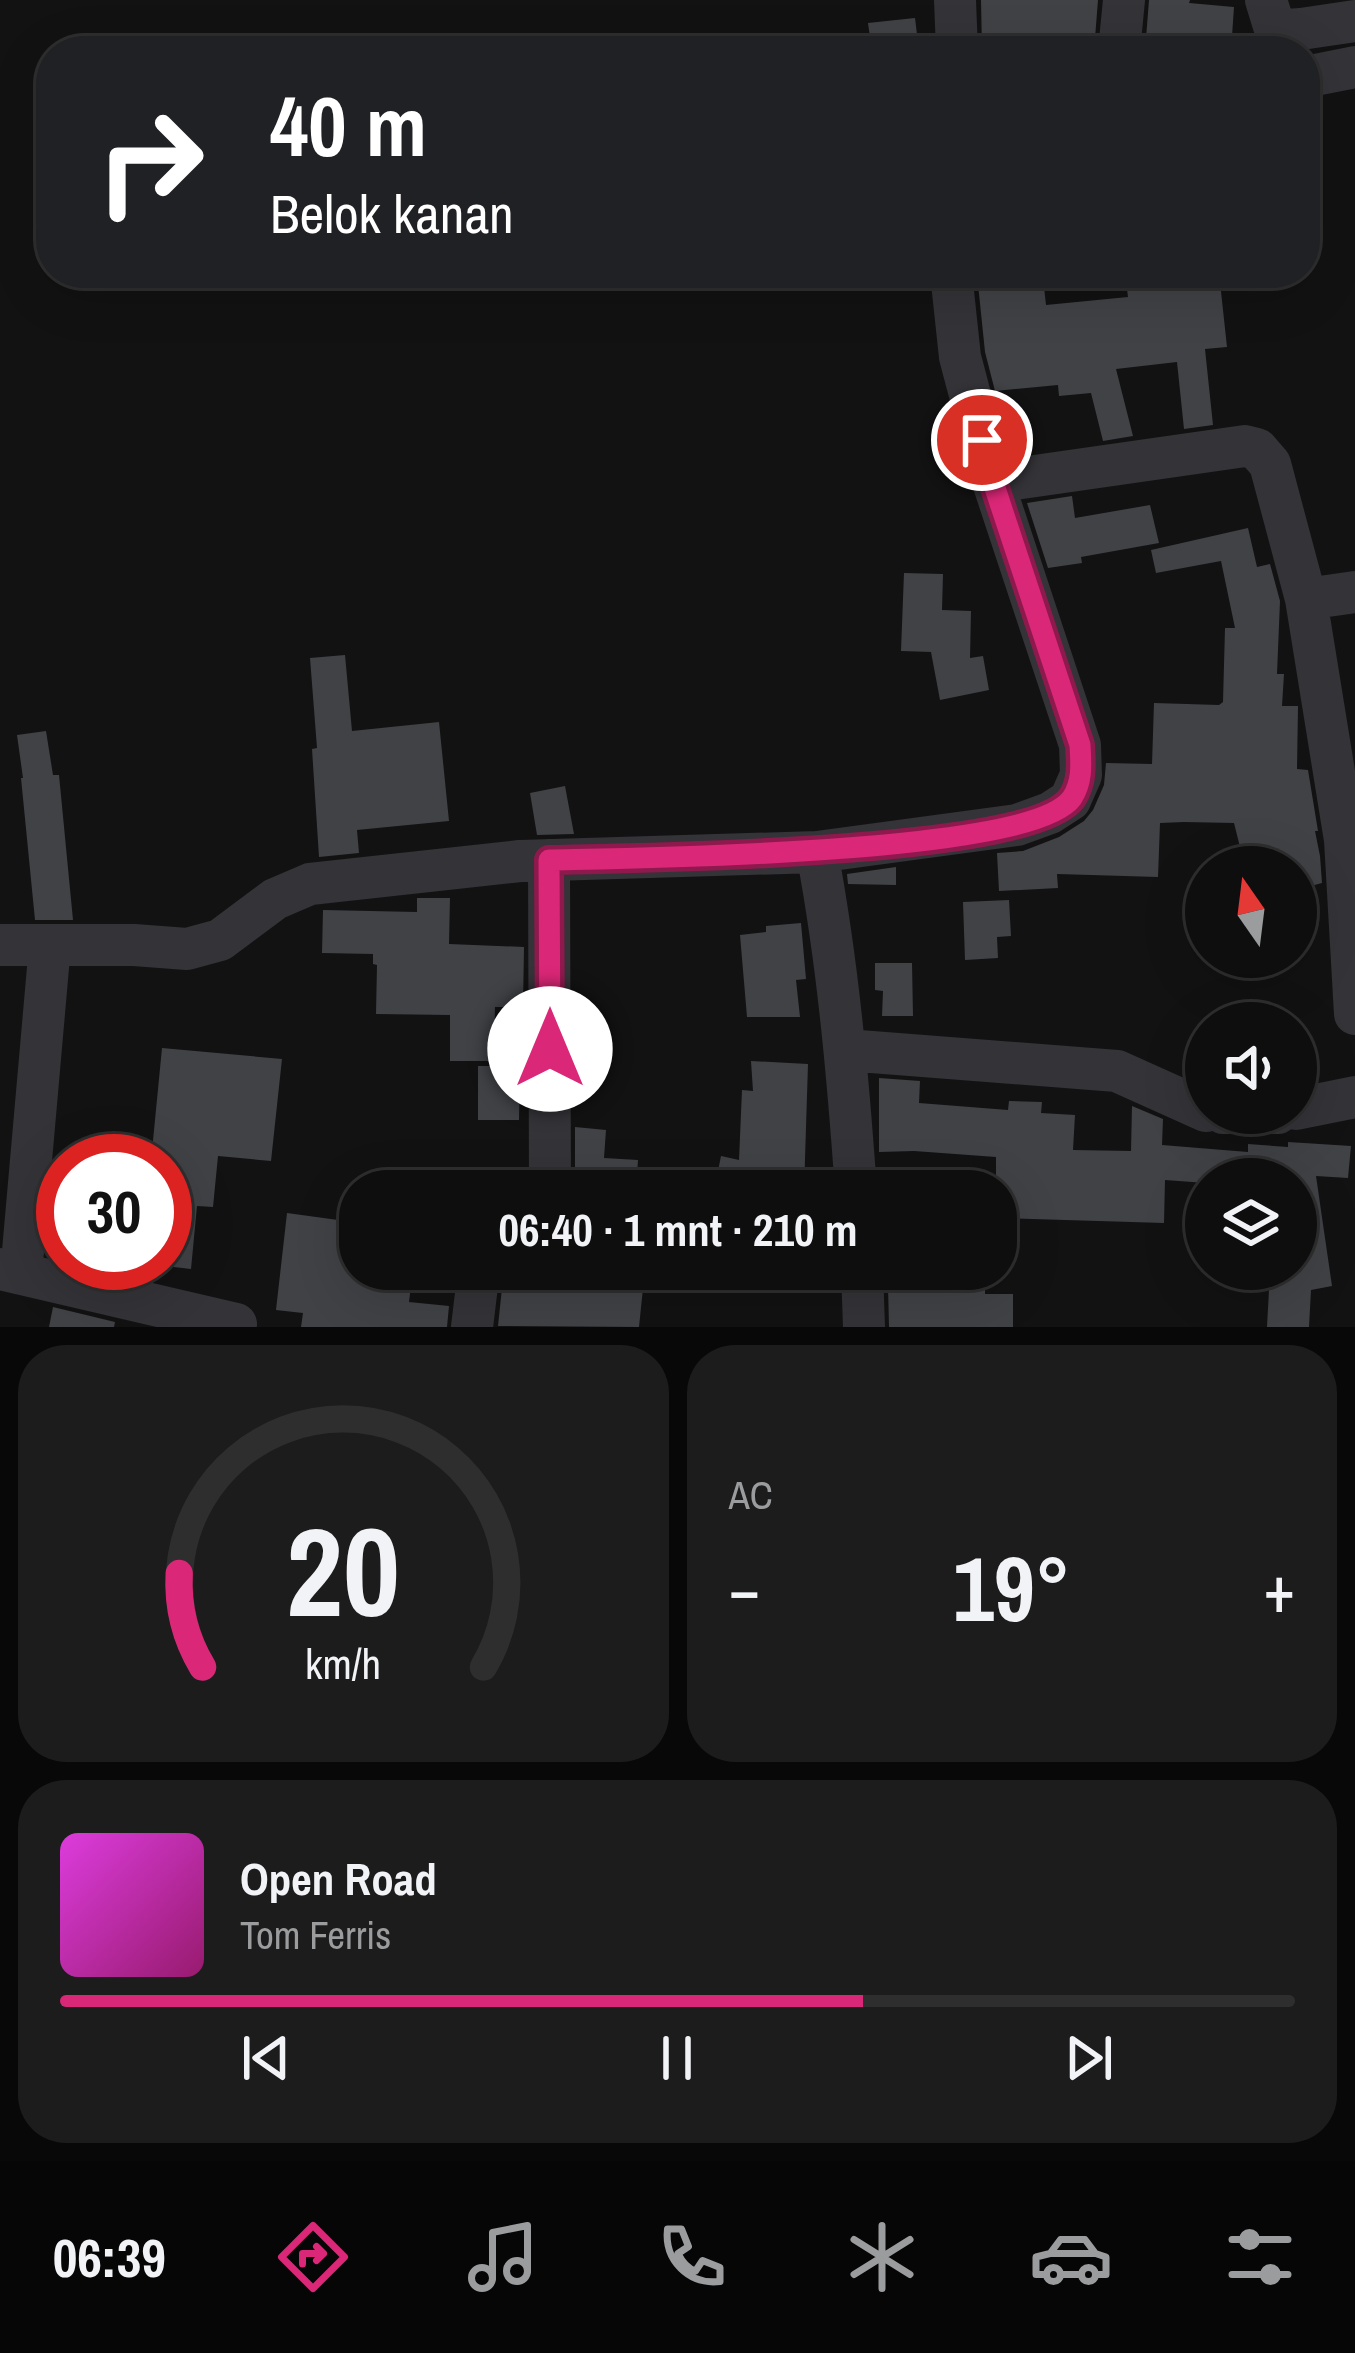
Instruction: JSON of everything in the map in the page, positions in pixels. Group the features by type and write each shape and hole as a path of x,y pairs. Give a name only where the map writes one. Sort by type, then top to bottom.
{"street":[{"path":"956,0 957,36"},
{"path":"1120,36 1124,0"},
{"path":"1266,0 1274,26 1286,30 1355,21"},
{"path":"1320,74 1355,67"},
{"path":"0,945 187,950 220,940 275,899 310,884 520,861 817,852 1017,826 1070,800 1082,775 1080,745 993,482 960,357 952,288"},
{"path":"993,482 1245,446 1257,449 1270,464 1306,599 1345,840 1355,1014"},
{"path":"1306,599 1355,592"},
{"path":"817,852 847,1050 855,1170"},
{"path":"549,860 550,1170"},
{"path":"50,945 10,1271 238,1326"},
{"path":"847,1050 1117,1071 1185,1103"},
{"path":"1317,1105 1355,1097"},
{"path":"472,1327 476,1290"},
{"path":"863,1290 864,1327"}],"building":[{"path":"981,0 1098,0 1095,36 982,36"},
{"path":"1149,0 1234,7 1232,36 1146,36"},
{"path":"915,18 917,36 870,36 868,23"},
{"path":"978,288 1044,288 1046,305 1128,297 1127,288 1221,288 1227,347 1205,349 1213,425 1184,429 1177,362 1116,369 1133,436 1103,441 1091,393 1059,396 1058,385 995,391 985,352"},
{"path":"1072,496 1075,518 1150,505 1159,543 1048,568 1027,503"},
{"path":"1248,528 1257,567 1270,564 1280,601 1277,674 1284,674 1282,706 1298,706 1297,769 1308,770 1322,883 1317,884 1317,846 1240,846 1234,823 1184,822 1160,823 1158,877 1057,874 1058,888 999,891 997,853 1023,851 1084,821 1104,785 1106,763 1152,764 1154,703 1223,702 1225,628 1235,628 1221,561 1156,573 1151,550"},
{"path":"904,573 943,574 942,610 971,611 970,658 983,656 989,690 940,700 931,652 901,651"},
{"path":"345,655 352,731 439,722 449,821 357,830 359,853 319,857 310,658"},
{"path":"46,731 53,775 59,775 73,920 35,920 17,735"},
{"path":"565,786 574,834 537,835 530,793"},
{"path":"896,867 896,885 848,884 847,874"},
{"path":"417,898 450,898 449,944 524,947 523,1007 495,1007 494,1061 450,1061 450,1015 376,1014 373,954 322,953 323,910 417,912"},
{"path":"1009,900 1011,936 997,937 998,958 965,960 963,902"},
{"path":"801,923 806,979 796,980 800,1017 747,1017 740,935 766,932 766,926"},
{"path":"875,963 912,963 913,1016 882,1016 883,991 875,990"},
{"path":"162,1048 282,1059 271,1161 218,1156 213,1207 197,1206 192,1258 192,1134 154,1134"},
{"path":"751,1061 808,1064 805,1170 718,1170 721,1156 739,1160 742,1090 753,1091"},
{"path":"478,1066 520,1066 519,1120 478,1120"},
{"path":"879,1078 920,1081 919,1103 1008,1110 1009,1101 1042,1102 1041,1113 1075,1115 1073,1150 1131,1151 1132,1106 1163,1119 1162,1145 1248,1152 1248,1144 1351,1146 1348,1178 1317,1176 1317,1158 1185,1158 1185,1181 1165,1180 1164,1223 1017,1219 1017,1170 996,1170 996,1157 879,1152"},
{"path":"575,1127 606,1130 604,1158 638,1160 637,1170 575,1170"},
{"path":"1317,1183 1332,1286 1317,1289"},
{"path":"287,1213 339,1220 339,1290 410,1290 409,1302 449,1306 447,1327 301,1327 303,1313 276,1310"},
{"path":"502,1290 643,1290 639,1327 498,1326"},
{"path":"888,1290 1013,1294 1013,1327 889,1327"},
{"path":"1269,1290 1311,1290 1309,1327 1267,1327"},
{"path":"53,1307 115,1322 114,1327 49,1327"}],"route":[{"path":"550,1049 549,860 817,852 1017,826 1070,800 1082,775 1080,745 982,440"}]}
